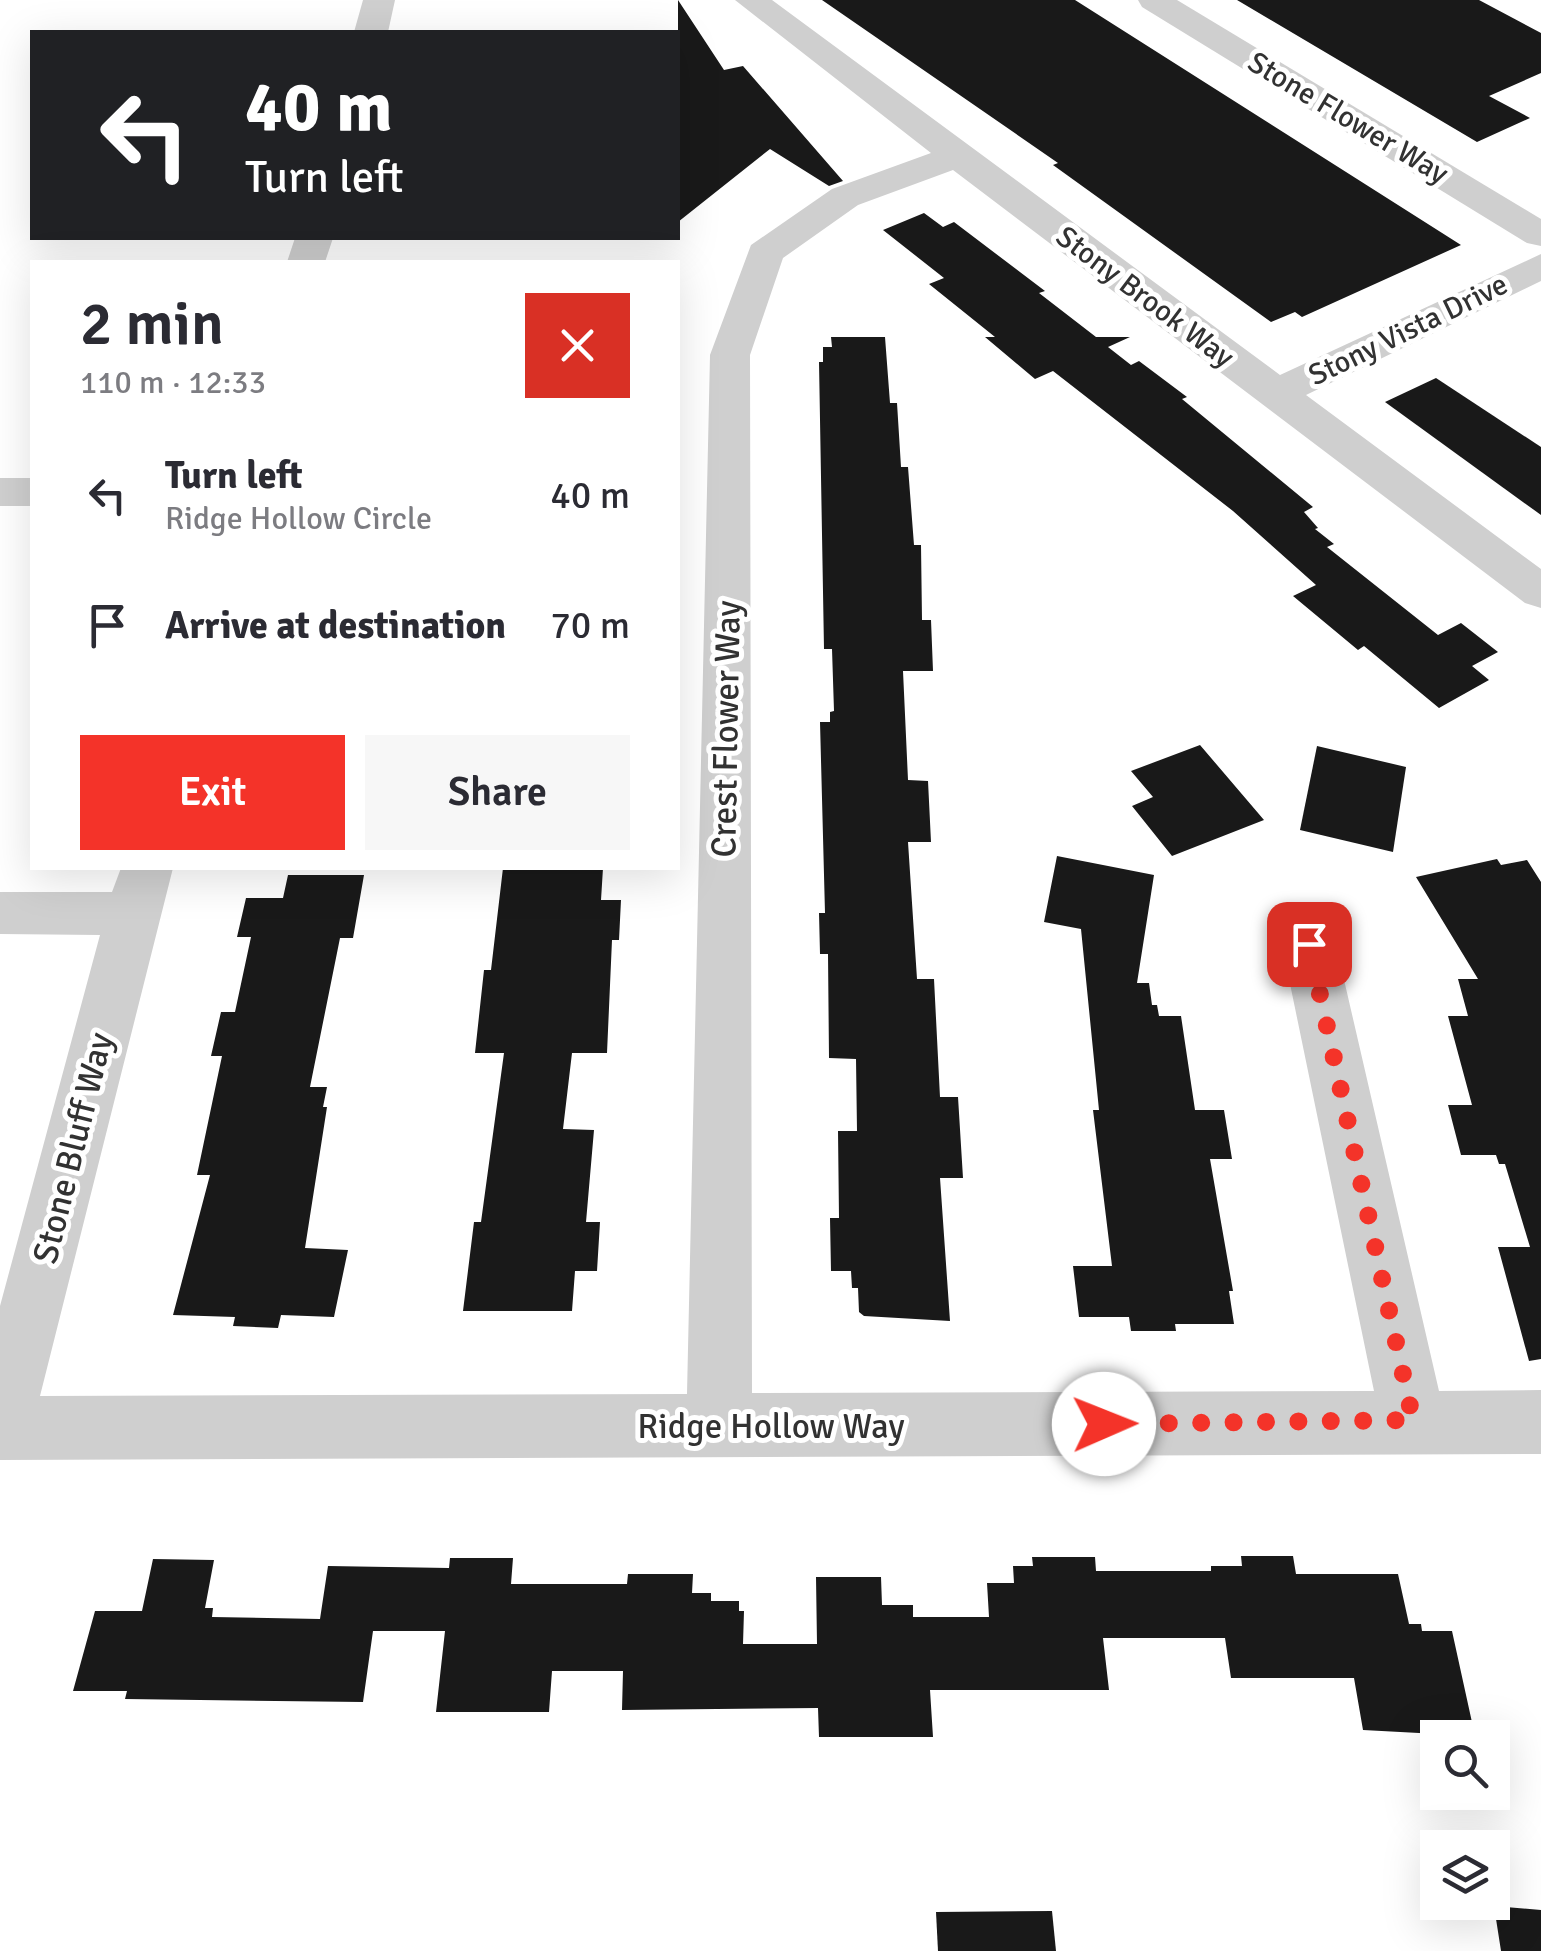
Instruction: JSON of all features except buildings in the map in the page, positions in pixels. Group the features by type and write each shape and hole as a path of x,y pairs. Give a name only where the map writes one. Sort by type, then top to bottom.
{"street":[{"path":"372,30 380,0"},
{"name":"Stony Brook Way","path":"751,0 1541,592"},
{"name":"Stone Flower Way","path":"1154,0 1541,235"},
{"name":"Crest Flower Way","path":"718,1428 730,355 765,253 844,197 956,156"},
{"name":"Stony Vista Drive","path":"1275,394 1541,266"},
{"path":"0,492 30,492"},
{"path":"0,913 140,891"},
{"name":"Stone Bluff Way","path":"0,1428 140,891"},
{"path":"1309,944 1413,1420"},
{"name":"Ridge Hollow Way","path":"0,1428 1541,1422"}],"route":[{"path":"1104,1424 1413,1420 1309,944"}]}
